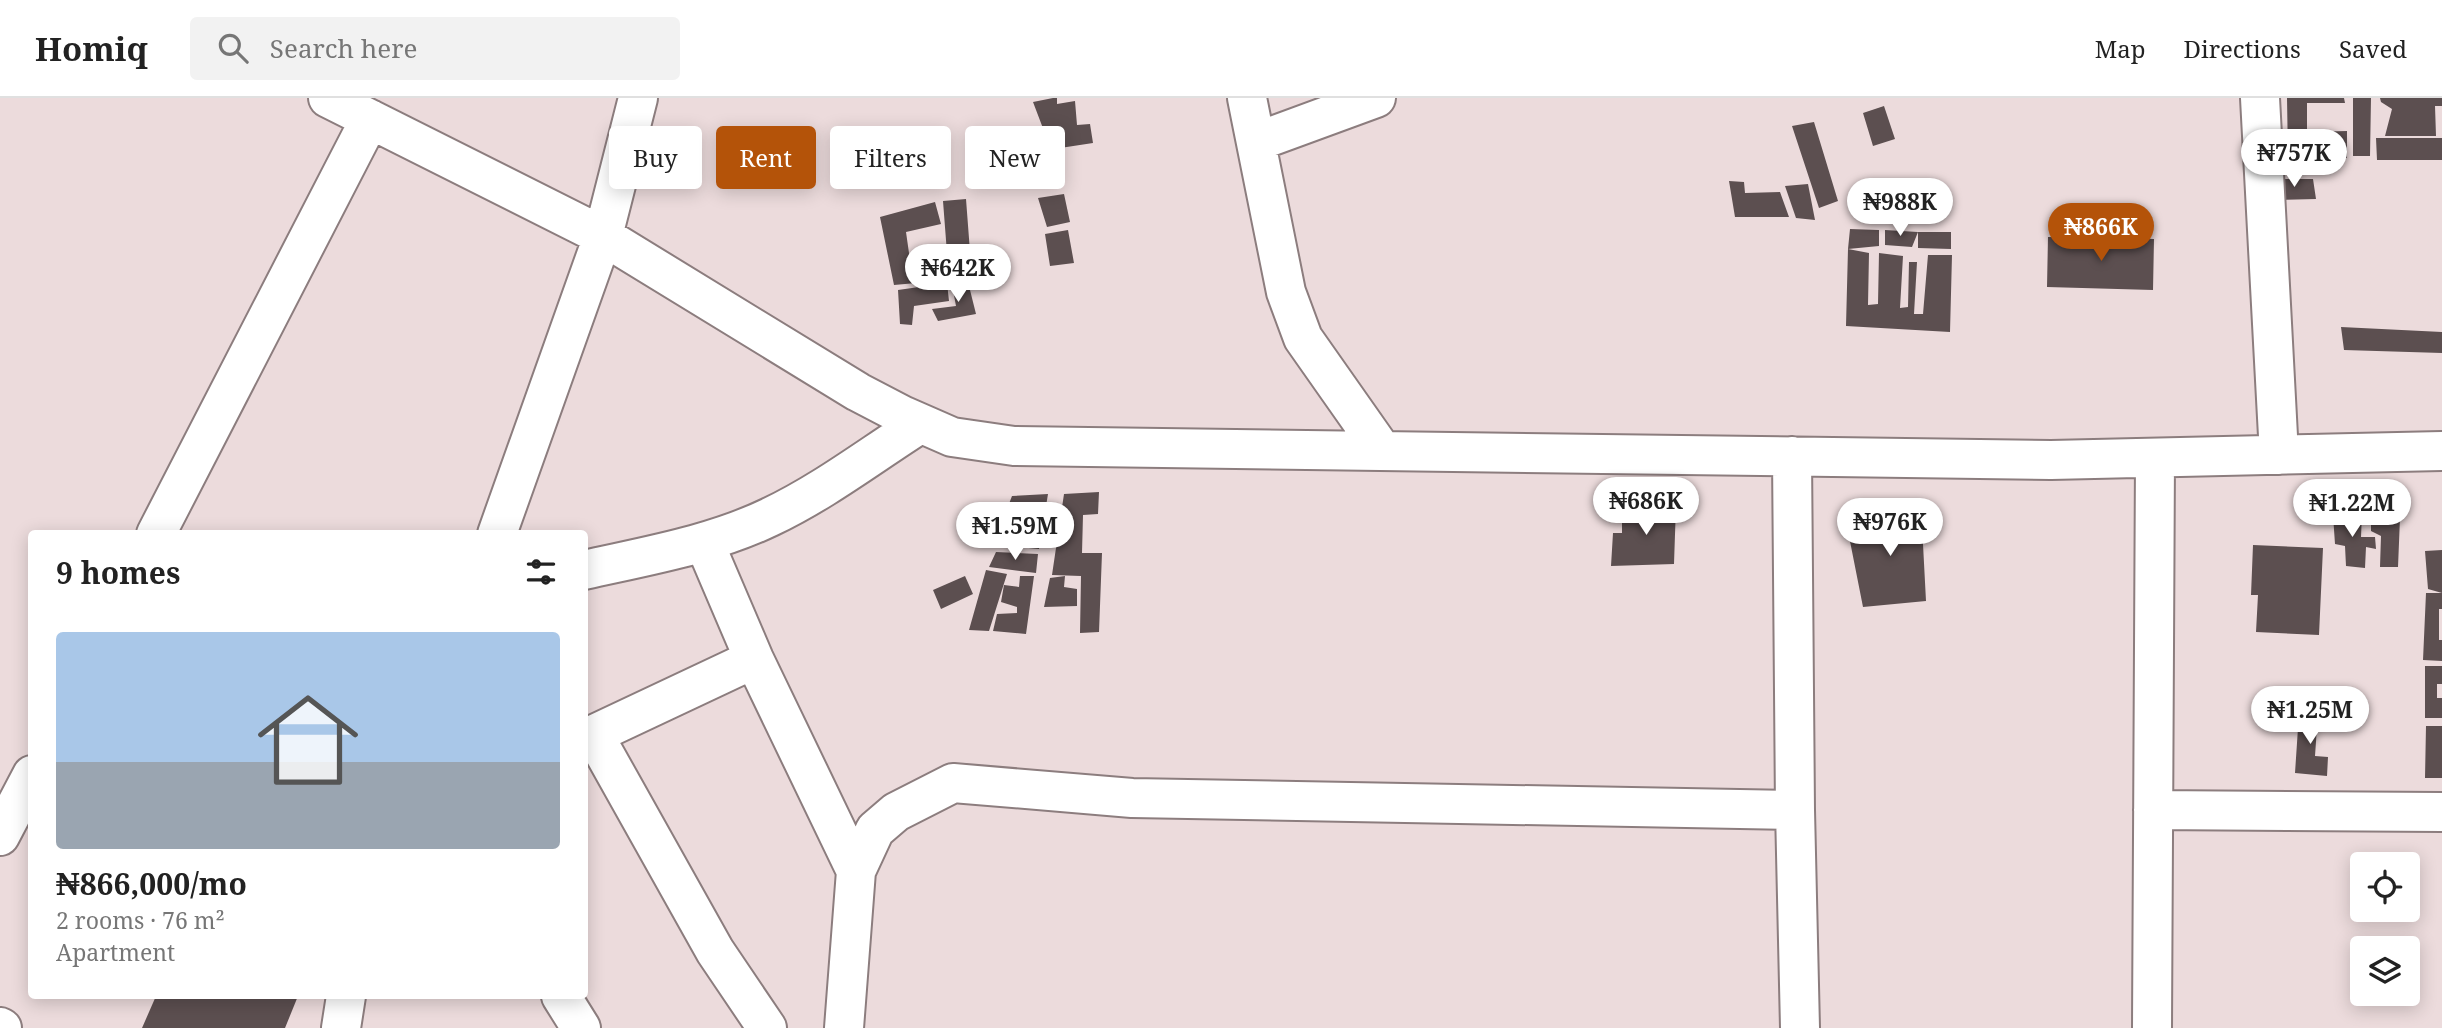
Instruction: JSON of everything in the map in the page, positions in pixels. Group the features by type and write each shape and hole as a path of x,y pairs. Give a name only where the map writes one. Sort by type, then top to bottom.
{"street":[{"path":"328,98 603,236 858,392 952,437 1014,446 2051,460 2442,451"},
{"path":"497,530 603,236 638,98"},
{"path":"1247,98 1286,292 1303,338 1381,449"},
{"path":"1256,142 1376,98"},
{"path":"2260,98 2279,455"},
{"path":"158,530 370,119"},
{"path":"588,569 704,542 768,519 803,500 920,424"},
{"path":"1792,456 1800,1028"},
{"path":"2152,1028 2154,458"},
{"path":"704,542 754,659 856,871"},
{"path":"754,659 589,737 715,951 766,1028"},
{"path":"844,1028 856,871 875,830 896,811 953,782 1132,798 1795,810"},
{"path":"0,836 28,783"},
{"path":"2153,810 2442,812"},
{"path":"341,1028 346,999"},
{"path":"563,999 581,1028"}],"building":[{"path":"1053,98 1057,98 1057,104 1075,101 1077,125 1090,124 1093,143 1065,147 1065,126 1042,126 1033,102"},
{"path":"2287,98 2344,98 2345,103 2307,103 2307,132 2347,131 2347,158 2288,158"},
{"path":"2353,98 2371,98 2370,156 2353,156"},
{"path":"2380,98 2442,98 2442,106 2435,106 2436,136 2385,136 2392,109 2381,102"},
{"path":"1884,106 1895,139 1873,146 1863,113"},
{"path":"1814,122 1838,201 1819,208 1792,126"},
{"path":"2376,138 2442,138 2442,160 2377,160"},
{"path":"2275,179 2313,179 2316,199 2274,200"},
{"path":"1729,181 1744,182 1745,193 1780,192 1789,217 1735,217"},
{"path":"1808,184 1815,220 1796,218 1785,186"},
{"path":"1064,194 1070,222 1047,227 1038,198"},
{"path":"966,199 972,278 894,285 880,217 935,202 941,224 906,232 910,260 942,257 949,279 943,201"},
{"path":"1850,229 1879,230 1879,246 1848,249"},
{"path":"1068,230 1074,263 1050,266 1045,234"},
{"path":"1885,230 1918,232 1912,247 1885,245"},
{"path":"1918,232 1951,232 1951,249 1918,248"},
{"path":"2048,237 2154,239 2153,290 2047,287"},
{"path":"1848,249 1869,253 1868,305 1878,304 1879,253 1903,256 1900,308 1908,307 1909,262 1917,262 1914,314 1923,314 1928,255 1952,255 1950,332 1846,326"},
{"path":"968,282 976,314 938,321 932,309 956,306 952,285"},
{"path":"947,283 949,301 914,306 912,325 900,324 898,290"},
{"path":"2341,327 2442,332 2442,353 2344,350"},
{"path":"1099,492 1098,514 1083,515 1082,553 1102,553 1099,632 1080,633 1081,576 1052,575 1064,494"},
{"path":"1048,494 1039,549 1018,547 1024,512 1007,509 1012,496"},
{"path":"1676,505 1674,564 1611,566 1613,533 1622,533 1622,515 1632,515 1632,506"},
{"path":"1921,506 1926,601 1863,607 1846,521 1886,527 1890,507"},
{"path":"2362,513 2361,537 2375,537 2376,549 2366,547 2365,568 2346,566 2345,546 2335,544 2333,515"},
{"path":"2371,517 2400,518 2398,567 2380,567 2381,536 2371,531"},
{"path":"2253,545 2323,548 2319,635 2256,632 2258,595 2251,595"},
{"path":"2442,550 2442,593 2428,589 2425,551"},
{"path":"996,552 1038,554 1036,573 989,567"},
{"path":"986,570 1007,574 989,631 969,630"},
{"path":"965,576 973,594 941,609 933,590"},
{"path":"1020,576 1034,576 1026,634 993,631 997,614 1017,613 1017,607 1001,602 1004,585 1019,587"},
{"path":"1065,576 1064,587 1077,589 1077,606 1044,607 1050,578"},
{"path":"2426,593 2442,593 2439,640 2442,640 2442,661 2423,660"},
{"path":"2425,666 2442,666 2442,684 2437,684 2437,698 2442,698 2442,718 2425,718"},
{"path":"2299,713 2326,714 2325,728 2317,727 2315,756 2328,757 2327,776 2295,773"},
{"path":"2426,726 2442,726 2442,778 2425,778"},
{"path":"155,999 297,999 285,1028 142,1028"}]}
